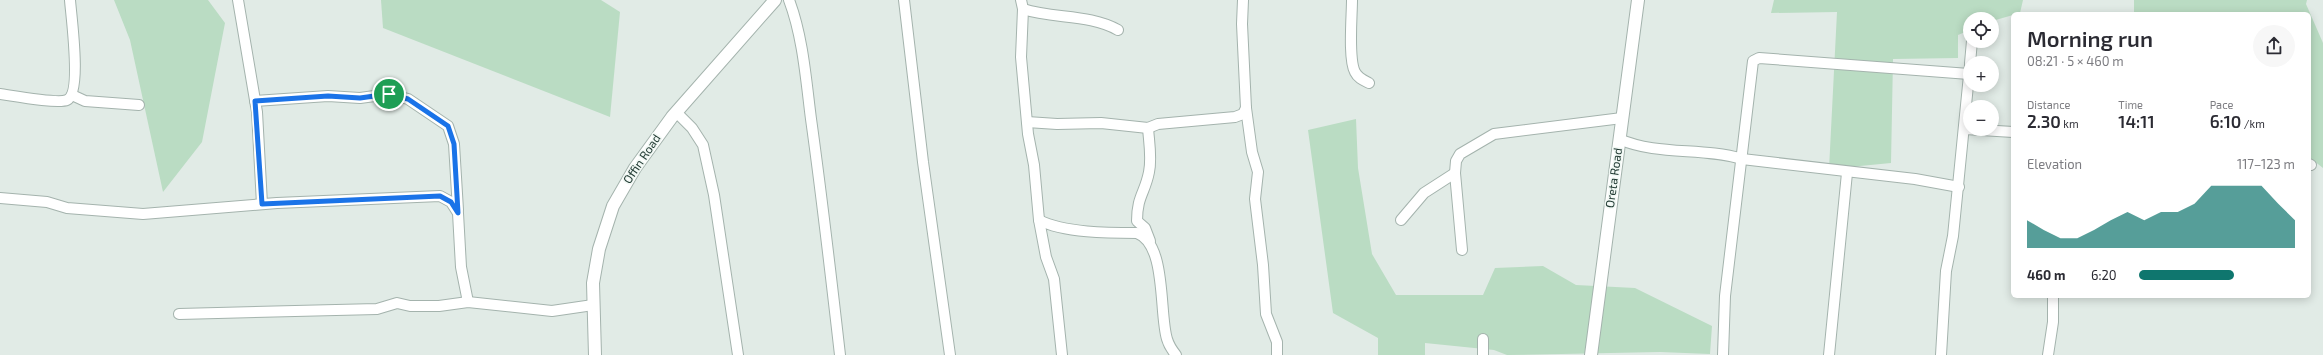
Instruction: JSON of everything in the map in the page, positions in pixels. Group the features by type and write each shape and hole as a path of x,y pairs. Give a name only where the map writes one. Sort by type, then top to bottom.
{"street":[{"path":"0,94 58,101 68,99 72,95 75,59 70,0"},
{"path":"238,0 255,101 262,204"},
{"name":"Offin Road","path":"595,355 593,283 599,249 613,206 635,168 676,112 773,0"},
{"path":"788,0 793,11 805,76 821,187 840,355"},
{"path":"904,0 923,162 950,355"},
{"path":"1243,0 1242,24 1246,108 1252,152 1258,172 1254,199 1263,265 1266,314 1277,342 1277,355"},
{"path":"1352,0 1351,37 1354,71 1361,80 1369,83"},
{"name":"Oreta Road","path":"1590,355 1638,0"},
{"path":"1022,5 1036,14 1077,18 1108,24 1118,30"},
{"path":"1022,5 1021,57 1027,122 1039,220 1046,257 1054,280 1062,355"},
{"path":"1723,355 1725,296 1753,60 1760,58 1963,68"},
{"path":"255,101 328,96 360,98 389,94 408,99 448,126 454,144 461,267 468,302"},
{"path":"72,95 85,101 139,105"},
{"path":"1027,122 1057,124 1102,123 1148,128 1158,124 1235,117 1244,114 1246,108"},
{"path":"676,112 692,128 703,145 714,195 738,355"},
{"path":"1462,250 1455,174 1456,164 1460,154 1494,134 1622,118"},
{"path":"1148,128 1149,172 1140,193 1137,212 1138,221 1145,228 1150,242 1163,294 1166,338 1176,355"},
{"path":"1999,131 2011,132"},
{"path":"1941,355 1946,271 1959,187 1963,136"},
{"path":"1620,139 1646,148 1719,154 1742,159 1847,173 1916,179 1959,187"},
{"path":"1829,355 1847,173"},
{"path":"1401,220 1424,193 1455,174"},
{"path":"0,198 47,202 74,209 143,214 262,204 440,196 451,202 458,213"},
{"path":"1039,220 1048,225 1064,228 1137,233 1145,236 1150,242"},
{"path":"2048,355 2053,322 2053,298"},
{"path":"179,314 376,308 396,303 410,306 439,306 468,302 552,311 593,305"},
{"path":"1483,339 1483,355"}],"green space":[{"path":"114,0 208,0 225,23 202,142 163,192 130,40"},
{"path":"381,0 601,0 620,12 610,117 383,28"},
{"path":"1774,0 2023,0 2020,12 2011,12 2011,16 1999,19 1999,12 1963,12 1963,33 1958,35 1958,58 1893,59 1891,163 1829,169 1837,12 1771,13"},
{"path":"2134,0 2307,0 2306,4 2309,12 2134,12"},
{"path":"2311,15 2323,43 2323,168 2311,159"},
{"path":"1356,119 1358,168 1372,254 1396,295 1483,295 1495,268 1543,266 1576,285 1635,288 1712,326 1710,354 1660,352 1507,355 1494,350 1425,343 1425,355 1378,355 1378,338 1333,313 1308,130"}],"route":[{"path":"389,94 408,99 448,126 454,144 454,176 458,213 451,202 440,196 350,198 262,204 260,190 257,112 255,101 328,96 360,98 389,94"}]}
